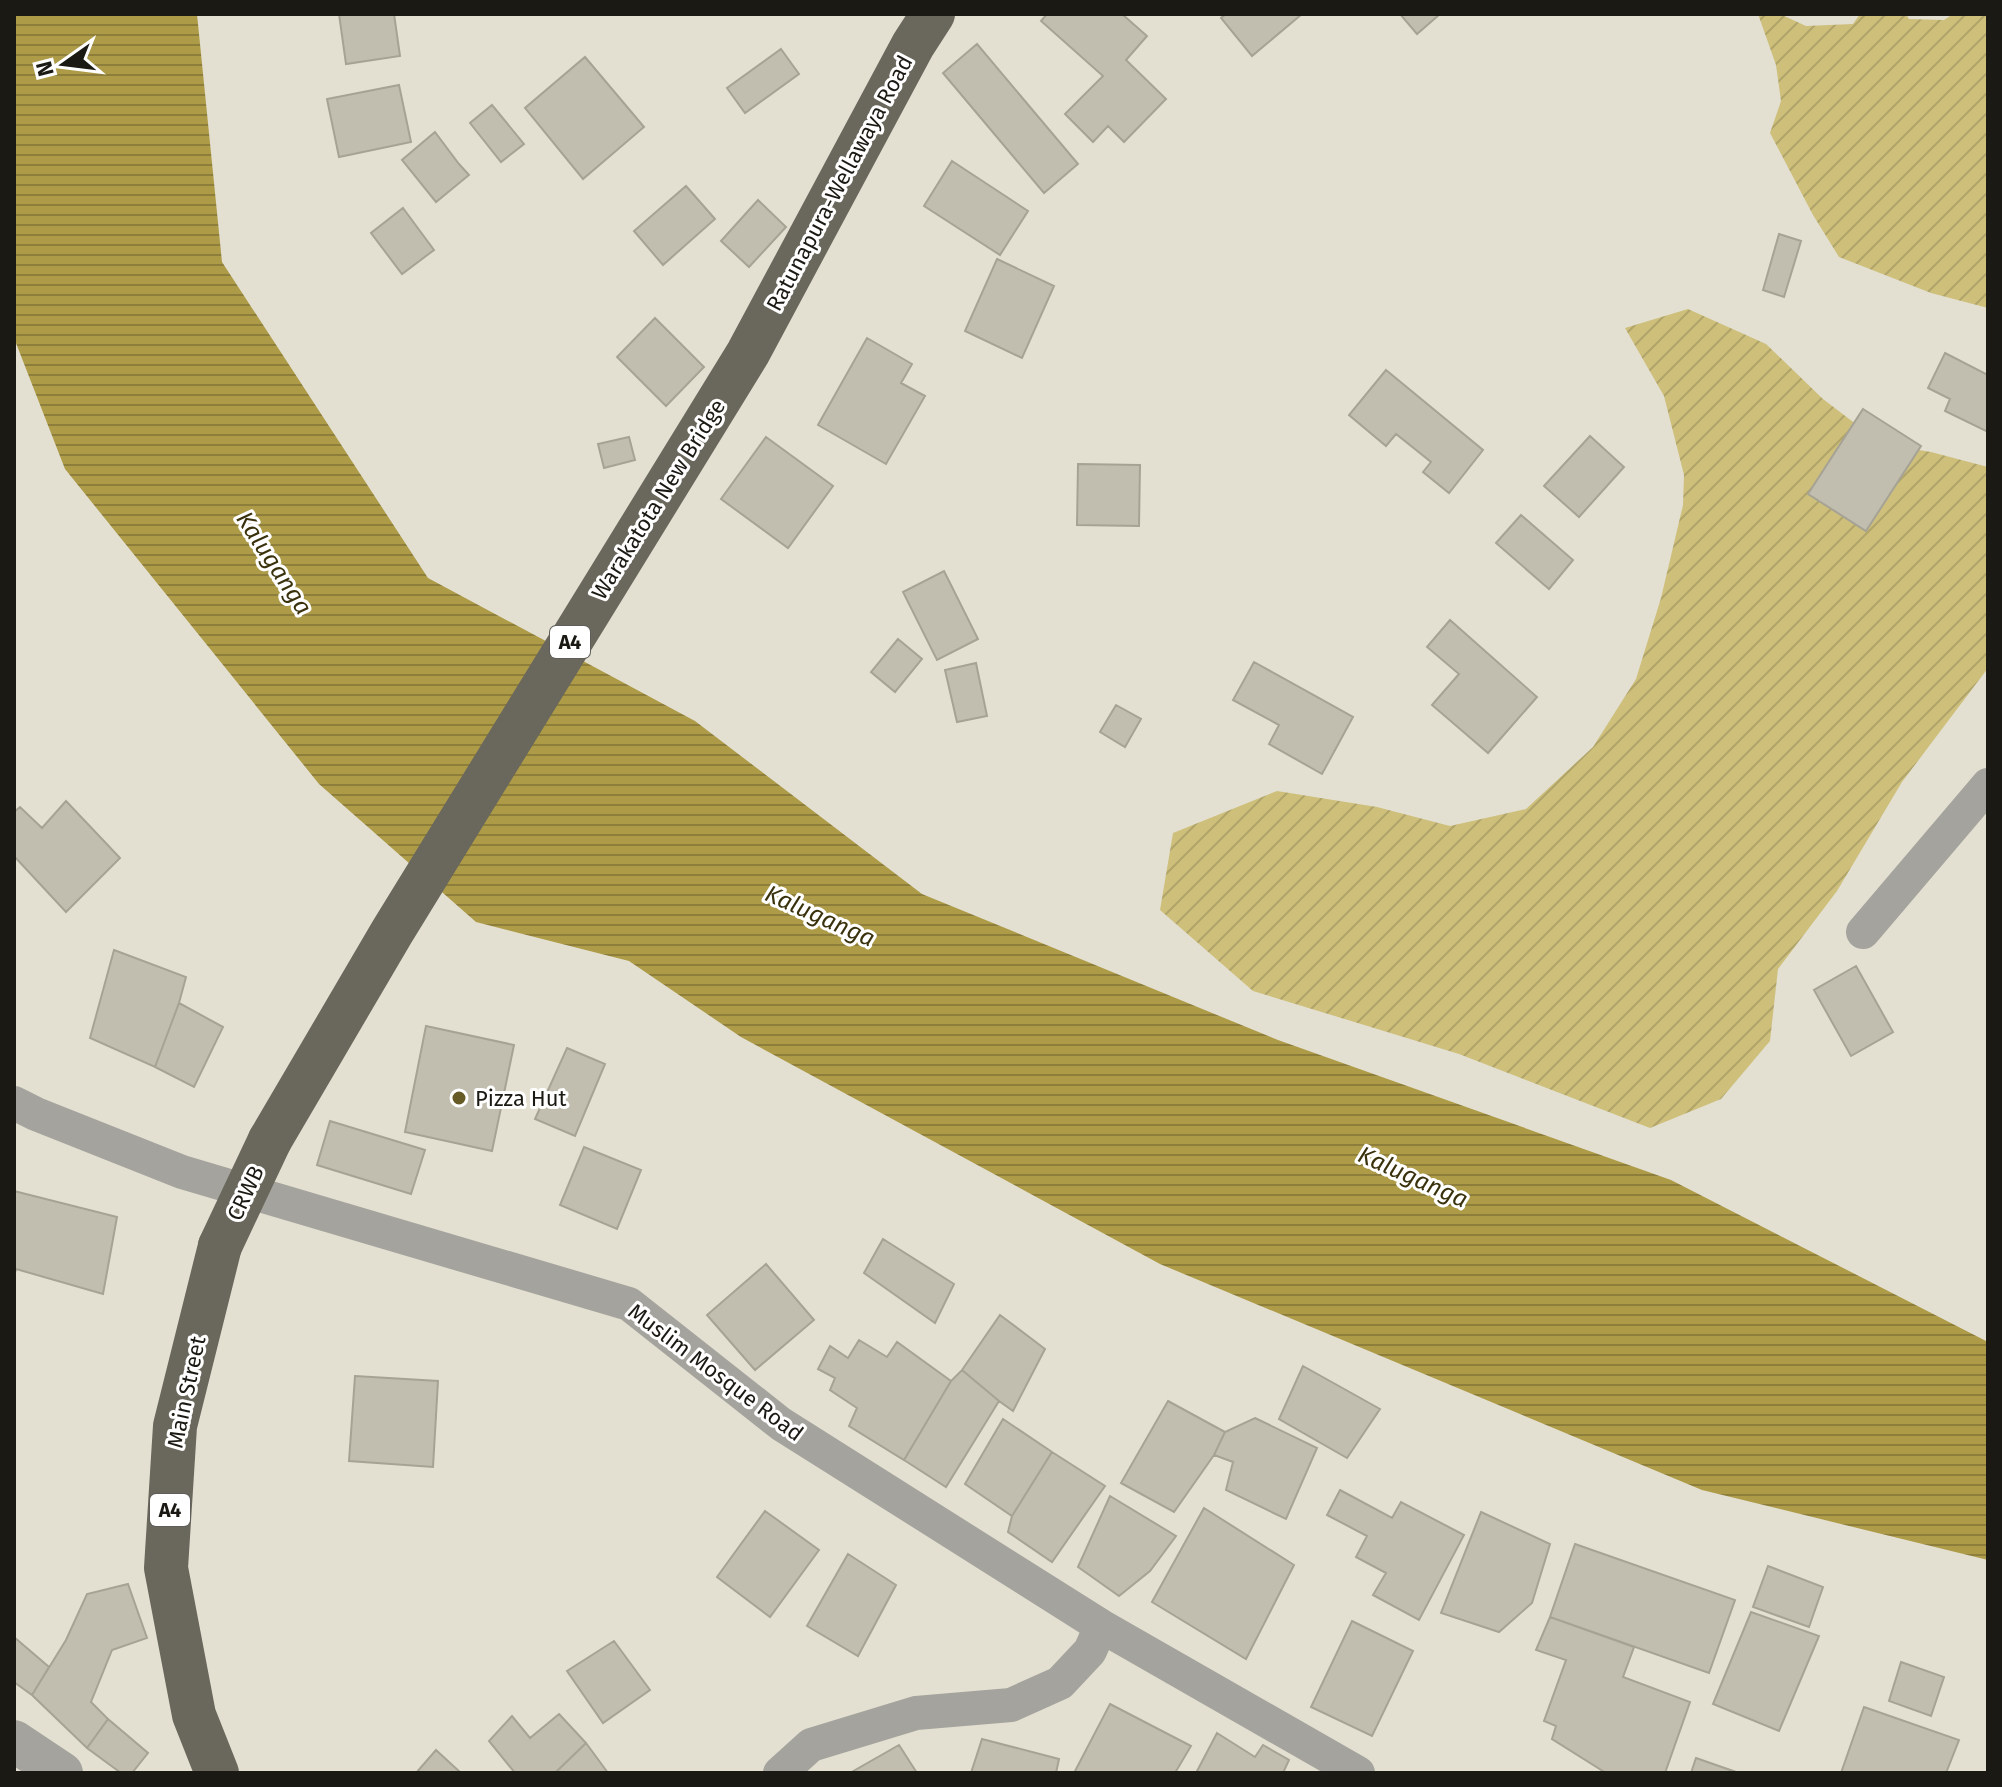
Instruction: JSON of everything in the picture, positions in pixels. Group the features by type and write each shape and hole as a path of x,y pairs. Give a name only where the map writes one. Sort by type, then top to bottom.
{"highway":[{"name":"Ratunapura-Wellawaya Road","path":"748,353 913,45 933,14"},
{"name":"Warakatota New Bridge","path":"270,1140 392,932 748,353"},
{"name":"CRWB","path":"220,1246 270,1140"},
{"name":"Main Street","path":"217,1773 194,1715 166,1568 175,1426 220,1246"}],"street":[{"path":"1863,932 1988,785"},
{"name":"Muslim Mosque Road","path":"14,1103 182,1172 629,1304 781,1424 1101,1626 1358,1773"},
{"path":"780,1773 811,1745 916,1713 1011,1705 1047,1689 1060,1683 1090,1651 1101,1626"},
{"path":"14,1741 62,1773"}],"shaded area":[{"path":"1758,14 1780,14 1806,26 1853,24 1860,14 1906,14 1909,19 1944,20 1953,14 1988,14 1988,308 1931,293 1839,257 1770,133 1781,101 1776,65"},
{"path":"1688,309 1766,344 1823,399 1882,444 1931,452 1988,467 1988,668 1902,782 1837,891 1778,969 1770,1041 1721,1099 1650,1128 1459,1054 1253,991 1160,910 1173,833 1277,791 1377,807 1450,826 1526,809 1593,747 1636,679 1661,598 1683,505 1684,475 1664,396 1625,328"}],"water":[{"name":"Kaluganga","path":"14,14 197,14 222,262 428,578 695,721 922,894 1278,1040 1671,1180 1988,1342 1988,1560 1702,1490 1160,1264 741,1037 629,961 476,922 319,784 65,469 14,338"}],"building":[{"path":"339,14 394,14 400,56 346,64"},
{"path":"1047,14 1122,14 1147,36 1126,60 1166,99 1124,142 1108,126 1093,142 1065,114 1103,76 1041,21"},
{"path":"1226,14 1302,14 1252,56 1221,18"},
{"path":"1400,14 1440,14 1417,34"},
{"path":"977,44 1078,164 1044,193 943,73"},
{"path":"781,49 799,74 745,113 727,88"},
{"path":"585,57 644,127 583,179 525,108"},
{"path":"399,85 411,142 339,157 327,99"},
{"path":"492,105 524,144 501,162 470,123"},
{"path":"435,132 469,175 436,202 402,160"},
{"path":"952,161 1028,211 1000,255 924,206"},
{"path":"686,186 715,219 663,265 634,231"},
{"path":"758,200 786,227 749,267 721,241"},
{"path":"403,208 434,250 402,274 371,233"},
{"path":"1779,234 1801,241 1784,297 1763,290"},
{"path":"997,259 1054,286 1022,358 965,331"},
{"path":"655,318 704,367 666,406 617,357"},
{"path":"867,338 912,364 901,383 925,396 886,464 818,425"},
{"path":"1945,353 1988,375 1988,432 1945,411 1950,399 1928,388"},
{"path":"1386,370 1483,450 1449,493 1423,472 1431,462 1396,434 1386,446 1349,415"},
{"path":"1863,409 1921,446 1866,531 1808,494"},
{"path":"1590,436 1624,467 1579,517 1544,486"},
{"path":"629,437 635,460 604,468 598,444"},
{"path":"766,437 833,486 788,548 721,499"},
{"path":"1078,464 1140,465 1139,526 1077,525"},
{"path":"1521,515 1573,560 1549,589 1496,543"},
{"path":"944,571 978,639 937,660 903,592"},
{"path":"1450,620 1537,697 1488,753 1432,705 1459,674 1427,647"},
{"path":"898,639 922,659 895,692 871,672"},
{"path":"1254,662 1353,717 1322,774 1269,744 1279,725 1233,700"},
{"path":"976,663 987,716 957,722 945,670"},
{"path":"1116,705 1141,719 1125,747 1100,732"},
{"path":"66,801 120,858 66,912 14,856 14,812 20,807 42,828"},
{"path":"114,950 186,977 155,1067 90,1038"},
{"path":"1856,966 1893,1032 1851,1056 1814,990"},
{"path":"179,1003 223,1027 194,1087 155,1067"},
{"path":"426,1026 514,1045 492,1151 405,1132"},
{"path":"567,1048 605,1064 575,1136 535,1119"},
{"path":"330,1121 425,1150 411,1194 317,1165"},
{"path":"584,1147 641,1170 617,1229 560,1205"},
{"path":"14,1191 117,1217 103,1294 16,1269 14,1276"},
{"path":"883,1239 954,1284 935,1323 864,1273"},
{"path":"766,1264 814,1320 755,1370 707,1315"},
{"path":"1000,1315 1045,1349 1013,1411 962,1370"},
{"path":"859,1340 887,1357 897,1342 951,1381 904,1460 849,1426 857,1408 830,1390 835,1378 818,1369 830,1346 848,1358"},
{"path":"1303,1366 1380,1409 1347,1458 1279,1419"},
{"path":"962,1370 999,1401 946,1487 904,1460 951,1381"},
{"path":"355,1376 438,1381 433,1467 349,1461"},
{"path":"1168,1401 1225,1432 1214,1455 1174,1512 1121,1483"},
{"path":"1255,1418 1317,1448 1286,1519 1226,1490 1233,1462 1214,1455 1225,1432"},
{"path":"1003,1419 1052,1452 1012,1516 965,1484"},
{"path":"1052,1452 1105,1486 1052,1562 1008,1532 1012,1516"},
{"path":"1340,1490 1392,1518 1401,1502 1464,1535 1419,1620 1373,1595 1386,1573 1356,1557 1367,1536 1327,1515"},
{"path":"1110,1496 1176,1536 1150,1571 1119,1596 1078,1567"},
{"path":"1204,1508 1294,1565 1246,1659 1152,1602"},
{"path":"765,1511 819,1550 770,1617 717,1577"},
{"path":"1481,1512 1550,1544 1532,1603 1499,1632 1441,1613"},
{"path":"1575,1544 1735,1600 1709,1673 1550,1617"},
{"path":"848,1554 896,1585 858,1656 807,1626"},
{"path":"1768,1566 1823,1587 1809,1627 1753,1607"},
{"path":"128,1584 147,1638 112,1650 91,1702 108,1719 87,1748 32,1695 66,1640 87,1594"},
{"path":"1751,1612 1819,1636 1779,1731 1713,1704"},
{"path":"1550,1617 1634,1647 1623,1677 1690,1702 1665,1773 1606,1773 1552,1739 1556,1726 1544,1721 1566,1660 1536,1650"},
{"path":"1352,1621 1413,1651 1372,1736 1311,1707"},
{"path":"14,1637 49,1667 32,1695 14,1682"},
{"path":"614,1641 650,1690 603,1723 567,1671"},
{"path":"1901,1662 1944,1677 1931,1716 1889,1701"},
{"path":"1110,1704 1191,1746 1175,1773 1074,1773"},
{"path":"1864,1707 1959,1740 1946,1773 1841,1773"},
{"path":"559,1714 586,1743 555,1773 515,1773 489,1741 512,1716 530,1738"},
{"path":"108,1719 148,1753 132,1773 121,1773 87,1748"},
{"path":"1217,1733 1255,1757 1263,1745 1289,1760 1283,1773 1196,1773"},
{"path":"982,1739 1059,1759 1056,1773 971,1773"},
{"path":"586,1743 608,1773 555,1773"},
{"path":"899,1745 917,1773 850,1773"},
{"path":"436,1750 461,1773 416,1773"},
{"path":"1696,1758 1739,1773 1691,1773"}],"place":[{"name":"Pizza Hut","path":"459,1098"}]}
